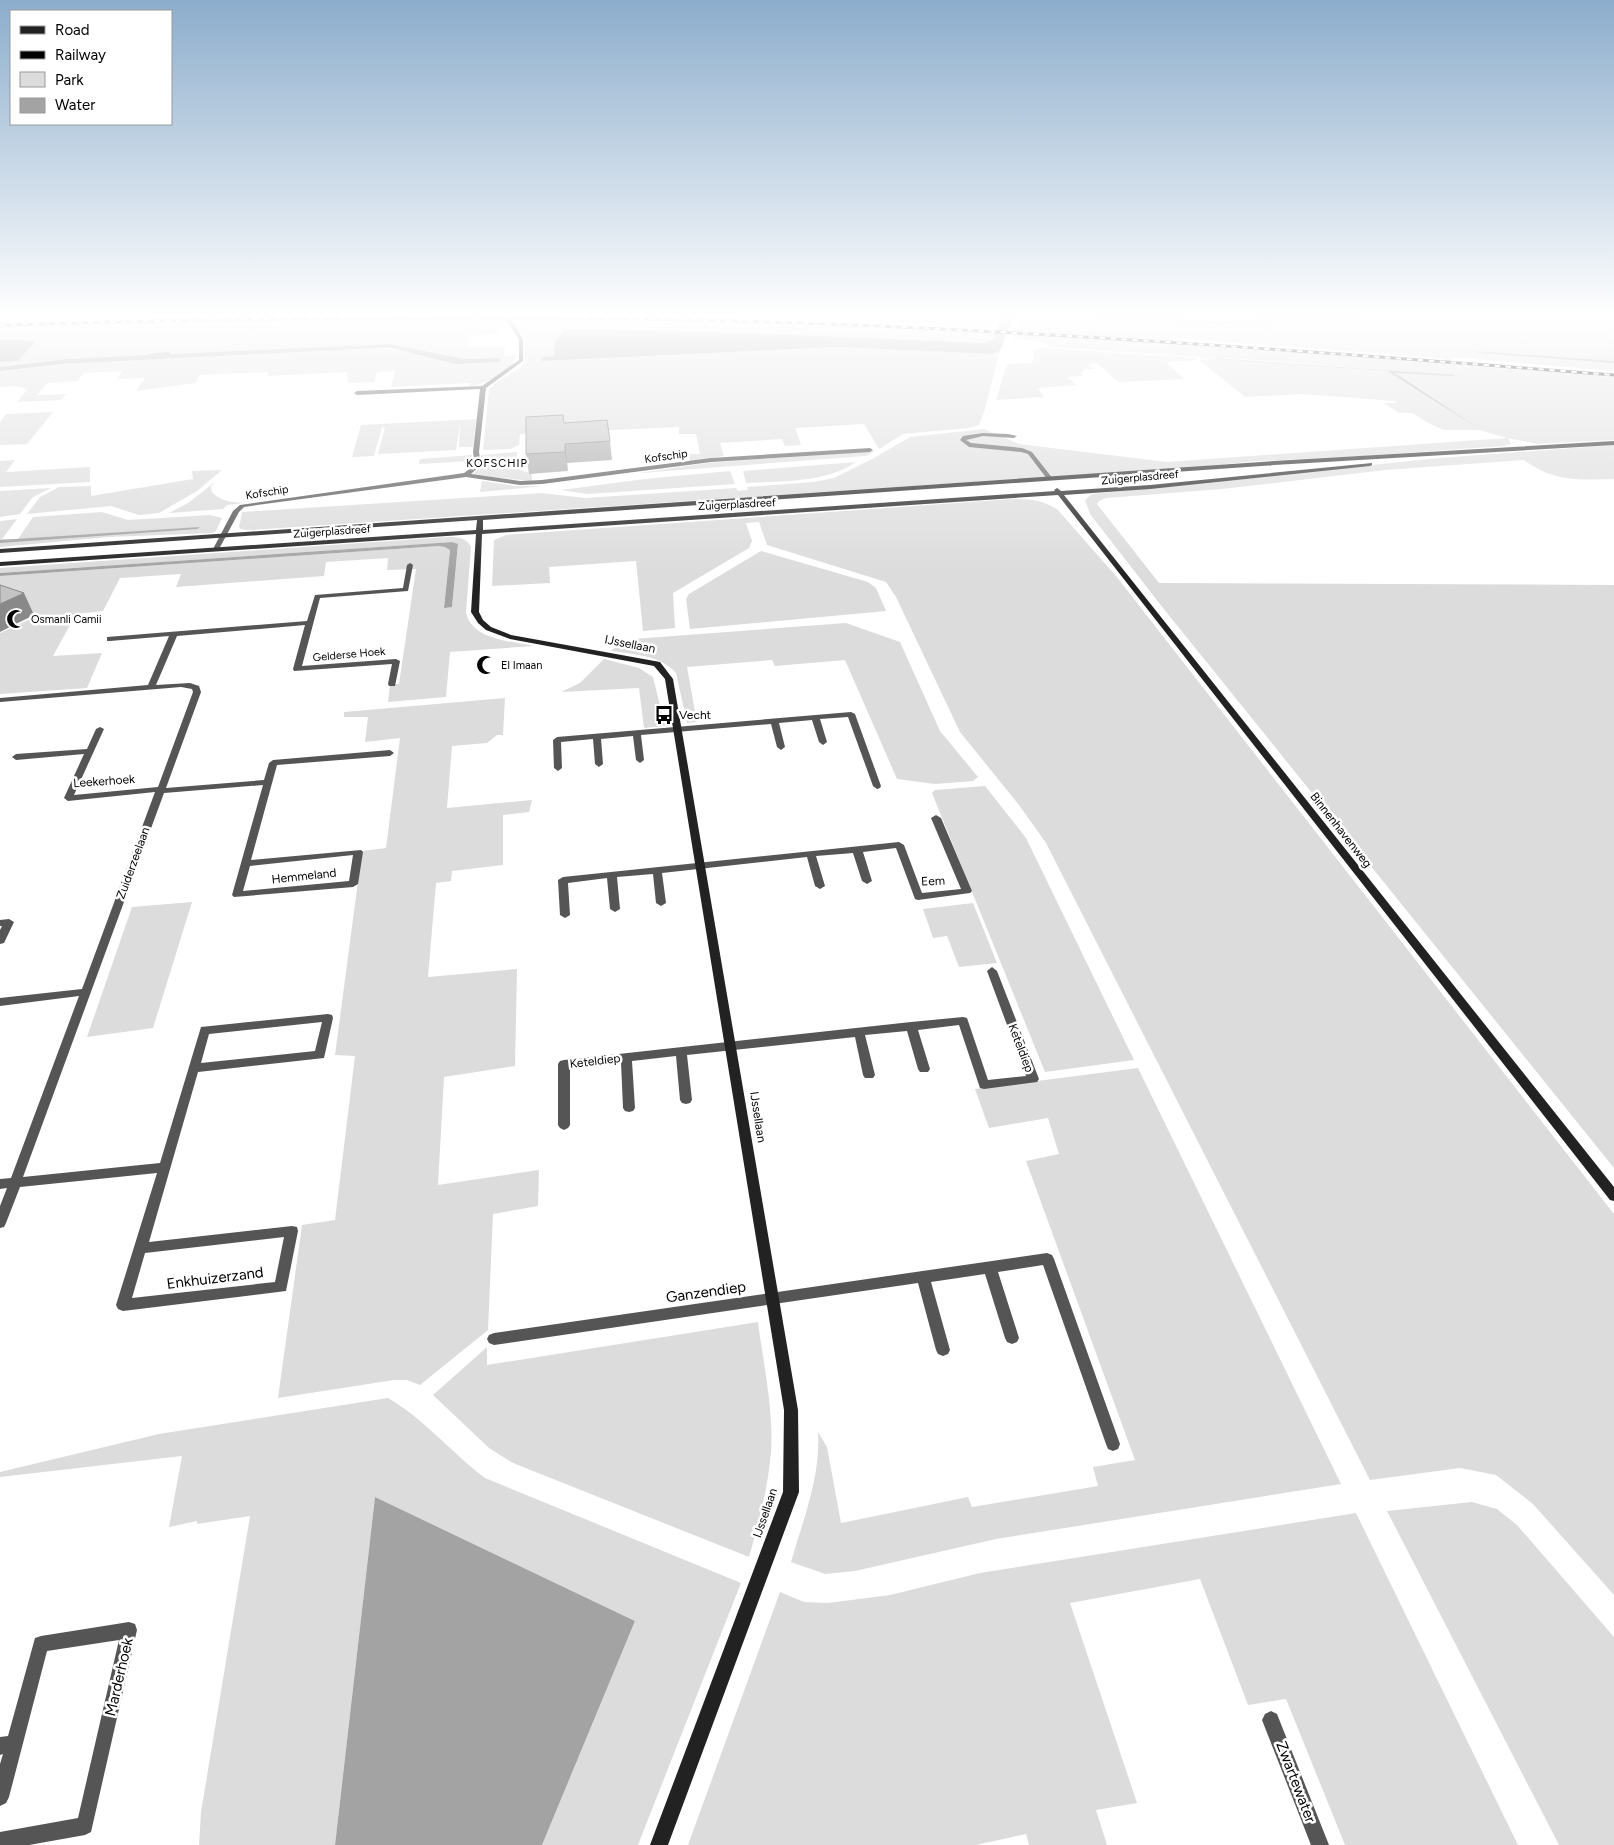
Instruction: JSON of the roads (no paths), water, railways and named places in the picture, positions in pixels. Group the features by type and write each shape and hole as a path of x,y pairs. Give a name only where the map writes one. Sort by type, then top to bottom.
{"main road":[{"name":"Zuigerplasdreef","path":"0,551 1333,459 1614,443"},
{"name":"Zuigerplasdreef","path":"0,564 1059,493 1252,477 1473,452"},
{"name":"Binnenhavenweg","path":"1050,479 1059,493 1614,1196"},
{"name":"IJssellaan","path":"480,519 475,612 479,622 496,633 510,637 657,664 669,679 791,1410 790,1492 659,1845"}],"street":[{"path":"466,475 478,465 476,452 481,401"},
{"path":"1014,436 988,433 975,434 965,436 963,440 969,445 1022,450 1030,453 1050,479"},
{"name":"Kofschip","path":"216,549 236,510 242,506 466,475 520,483 542,482 711,460 870,450"},
{"name":"Gelderse Hoek","path":"392,684 396,661 297,669 316,596 406,590 410,565"},
{"path":"110,639 309,624"},
{"path":"151,687 174,634"},
{"name":"Zuiderzeelaan","path":"0,700 190,685 196,688 197,692 0,1223"},
{"path":"558,768 557,740 851,714 877,786"},
{"path":"815,717 822,742"},
{"path":"774,721 781,747"},
{"name":"Leekerhoek","path":"100,730 68,798 160,790"},
{"path":"636,733 640,760"},
{"path":"596,737 599,764"},
{"path":"16,757 90,751"},
{"name":"Hemmeland","path":"246,863 358,852 352,884 237,895 273,763 390,753"},
{"path":"160,790 268,782"},
{"name":"Eem","path":"565,915 563,880 899,845 918,897 967,891 936,818"},
{"path":"856,849 867,881"},
{"path":"811,854 820,886"},
{"path":"656,870 661,903"},
{"path":"612,875 615,909"},
{"path":"0,923 9,922 0,940"},
{"name":"Keteldiep","path":"564,1124 564,1064 963,1021 984,1085 1033,1079 992,971"},
{"path":"0,1002 85,992"},
{"name":"Enkhuizerzand","path":"141,1248 292,1231 281,1287 123,1306 205,1030 328,1018 320,1055 194,1068"},
{"path":"911,1026 924,1069"},
{"path":"859,1032 869,1075"},
{"path":"681,1051 686,1100"},
{"name":"Keteldiep","path":"626,1057 629,1108"},
{"path":"0,1184 165,1167"},
{"name":"Ganzendiep","path":"494,1338 1047,1259 1113,1444"},
{"path":"990,1267 1012,1338"},
{"path":"923,1277 942,1350"},
{"name":"Marderhoek","path":"0,1797 7,1745 41,1644 129,1630 86,1826 0,1841"},
{"name":"Zwartewater","path":"1271,1720 1320,1845"}],"water":[{"path":"1435,401 1437,401 1478,428"},
{"path":"200,527 197,529 0,543 0,540"},
{"path":"452,542 458,544 452,607 444,608 450,550 439,546 0,576 0,573"},
{"path":"375,1497 635,1621 542,1845 335,1845"}],"place":[{"name":"Osmanli Camii","path":"16,619"},
{"name":"El Imaan","path":"486,665"},
{"name":"Vecht","path":"664,715"}],"district":[{"name":"KOFSCHIP","path":"497,463"}]}
